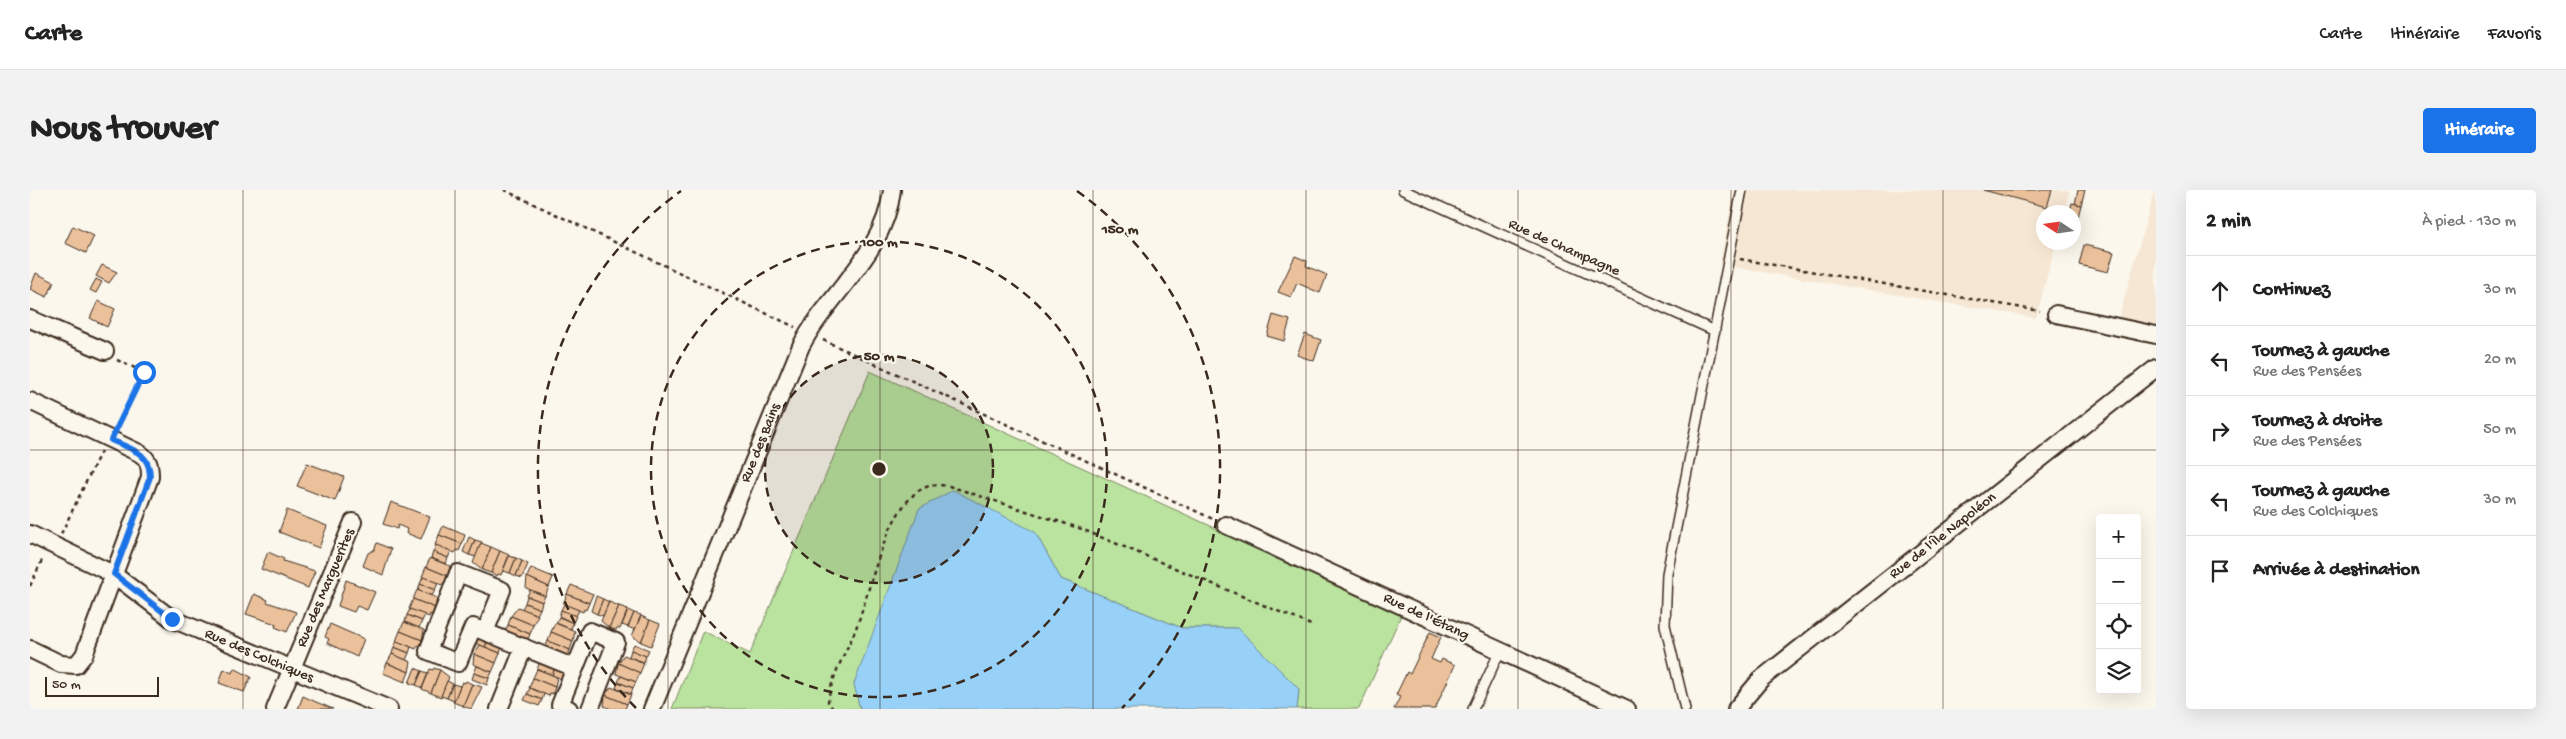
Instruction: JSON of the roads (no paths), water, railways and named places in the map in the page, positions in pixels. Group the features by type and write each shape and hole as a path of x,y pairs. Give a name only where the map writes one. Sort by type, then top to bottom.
{"street":[{"name":"Rue des Bains","path":"652,709 807,333 876,242 885,220 892,190"},
{"path":"2056,314 2156,335"},
{"path":"30,319 105,352"},
{"name":"Rue de l'Île Napoléon","path":"1736,709 1761,679 2156,368"},
{"path":"30,401 145,457 150,466 150,477 84,655 76,665 61,664 30,649"},
{"name":"Rue des Marguerites","path":"275,709 353,522"},
{"name":"Rue de l'Étang","path":"1226,525 1627,709"},
{"name":"Rue des Colchiques","path":"30,534 114,574 172,619 370,705 389,709"},
{"path":"485,632 502,590 458,573 428,651 458,663 473,627 485,632 524,647 575,668"},
{"path":"569,709 560,705 590,631 616,642 590,709"},
{"path":"499,709 524,647"}],"lane":[{"name":"Rue de Champagne","path":"1403,190 1715,331"},
{"path":"1686,709 1665,625 1666,574 1742,190"},
{"path":"1473,709 1500,651"}],"water":[{"path":"953,490 1035,532 1061,579 1182,628 1238,628 1299,689 1297,709 860,709 854,684 919,509"}]}
